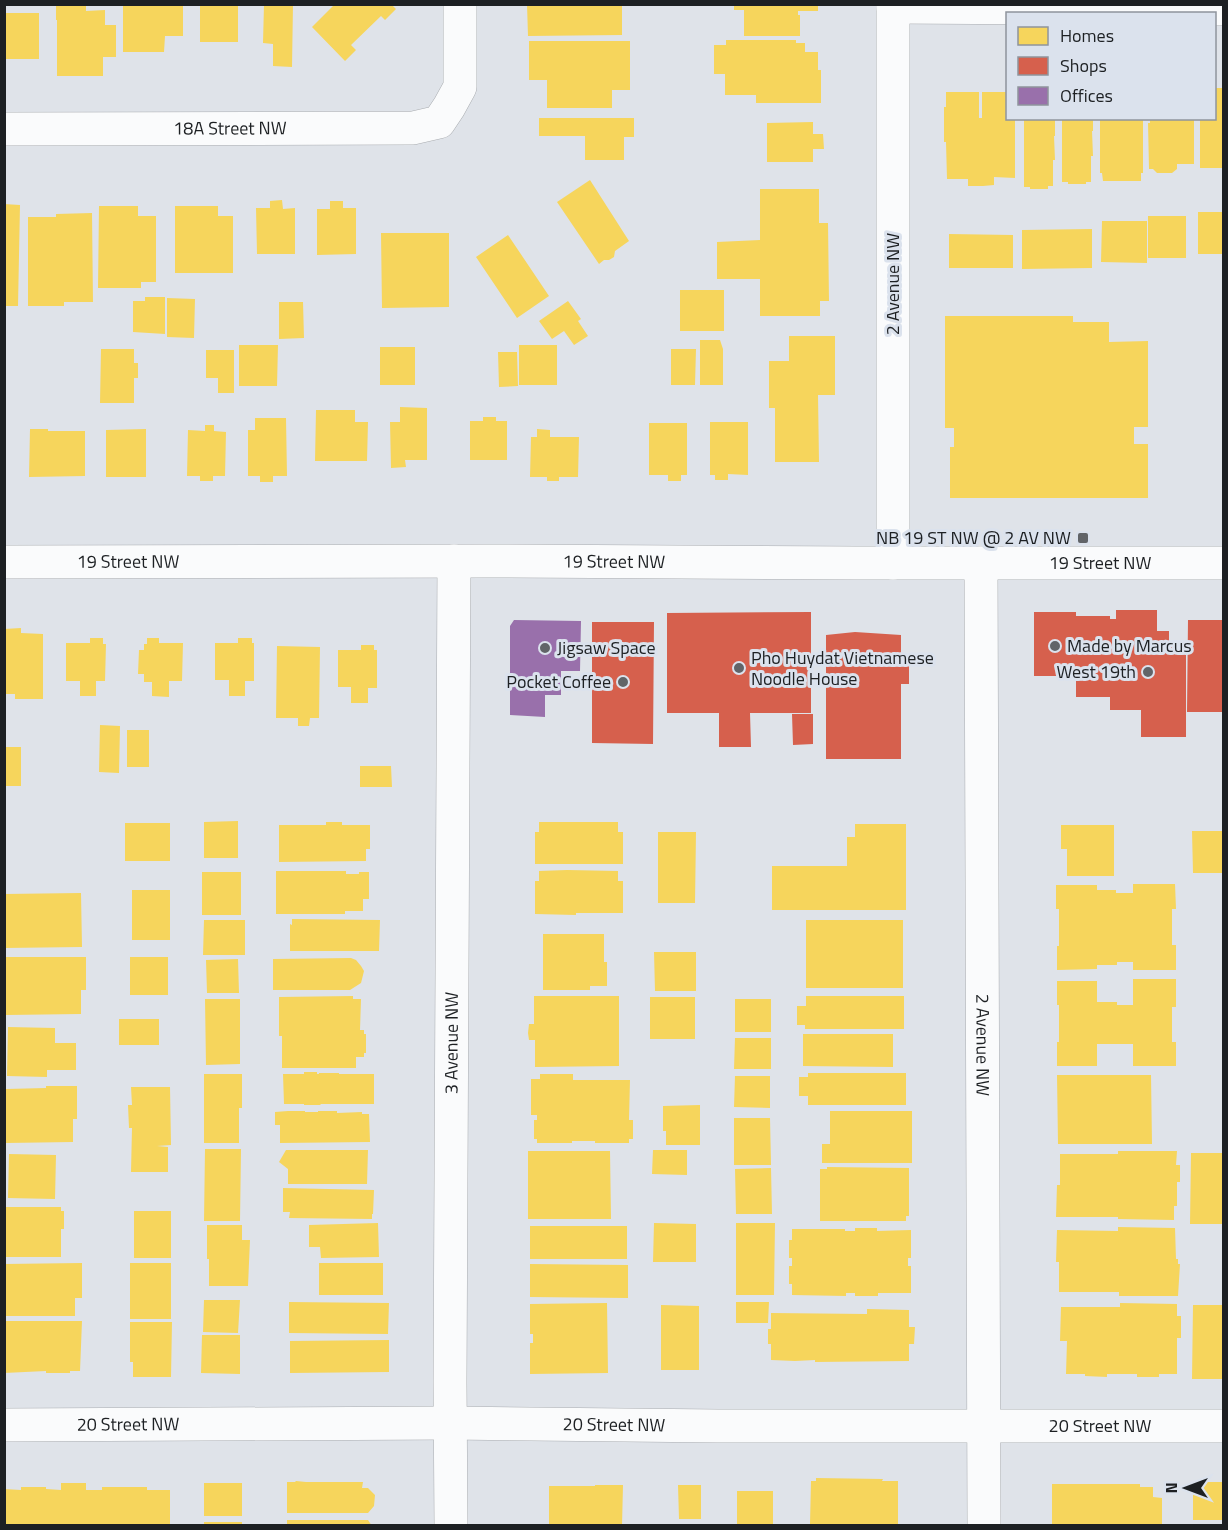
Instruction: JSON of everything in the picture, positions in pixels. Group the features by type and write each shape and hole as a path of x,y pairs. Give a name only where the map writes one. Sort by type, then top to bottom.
{"street":[{"name":"18A Street NW","path":"4,129 413,128 439,122 460,87 460,4"},
{"path":"893,6 1224,9"},
{"name":"2 Avenue NW","path":"893,6 893,563"},
{"name":"3 Avenue NW","path":"451,1526 454,561"},
{"name":"19 Street NW","path":"4,562 1224,563"},
{"name":"2 Avenue NW","path":"981,563 984,1526"},
{"name":"20 Street NW","path":"4,1425 450,1423 718,1426 1224,1426"}],"building: Homes":[{"path":"56,4 86,4 86,11 105,10 105,25 116,25 116,57 103,57 103,76 57,76"},
{"path":"123,4 183,4 183,36 165,36 164,52 123,52"},
{"path":"200,4 238,4 238,42 200,42"},
{"path":"264,4 293,4 292,67 273,66 273,44 263,43"},
{"path":"335,4 391,4 396,9 385,20 381,16 351,45 356,50 345,61 312,27"},
{"path":"527,4 622,4 622,35 528,36"},
{"path":"734,4 818,4 818,11 798,11 800,36 744,36 744,10 734,10"},
{"path":"4,13 39,13 39,59 4,59"},
{"path":"726,40 796,40 796,43 805,43 805,52 818,52 818,70 821,70 821,103 756,103 756,95 725,95 725,74 714,74 714,45 726,45"},
{"path":"529,41 630,41 630,90 612,90 612,108 547,108 547,80 529,80"},
{"path":"1216,88 1224,88 1224,168 1200,168 1200,120 1216,120"},
{"path":"946,92 979,92 979,118 982,118 982,92 1006,92 1006,120 1015,120 1015,178 994,177 994,185 983,186 968,186 968,179 947,179 946,142 944,142 944,107 946,107"},
{"path":"539,118 634,118 634,137 624,137 624,160 585,160 585,136 539,136"},
{"path":"1024,120 1055,120 1053,186 1048,186 1048,189 1024,187"},
{"path":"1062,120 1093,120 1091,182 1068,184 1068,182 1062,182"},
{"path":"1100,120 1143,120 1141,181 1103,181 1102,173 1100,173"},
{"path":"1150,120 1194,120 1194,164 1177,164 1177,169 1172,173 1157,173 1149,169 1148,123"},
{"path":"813,122 813,134 823,134 824,149 813,149 813,162 767,162 767,123"},
{"path":"590,180 629,241 615,251 614,257 599,264 557,202"},
{"path":"760,189 819,189 819,223 828,223 829,301 820,301 820,316 760,316 760,279 717,279 717,242 760,240"},
{"path":"282,200 283,209 295,208 295,254 257,254 256,208 270,208 270,201"},
{"path":"330,201 343,201 343,208 356,208 356,254 317,255 317,209 330,209"},
{"path":"4,204 20,205 18,306 4,306"},
{"path":"99,206 138,206 138,216 156,216 156,282 141,282 141,288 98,288"},
{"path":"175,206 218,206 218,216 233,216 233,273 175,273"},
{"path":"1198,212 1224,212 1224,254 1198,254"},
{"path":"92,213 93,302 64,302 64,306 28,306 28,217"},
{"path":"1148,216 1186,216 1186,258 1148,258"},
{"path":"1102,221 1147,221 1147,263 1101,262"},
{"path":"1092,229 1092,268 1022,269 1022,230"},
{"path":"381,233 449,233 449,307 382,308"},
{"path":"949,234 1013,235 1013,268 949,268"},
{"path":"508,235 549,296 517,318 476,257"},
{"path":"680,290 724,290 724,331 680,331"},
{"path":"145,297 165,297 165,334 133,332 133,301 145,301"},
{"path":"167,298 195,299 194,338 167,337"},
{"path":"568,301 581,319 578,321 588,336 574,345 564,331 552,339 539,321"},
{"path":"279,302 303,302 304,338 279,339"},
{"path":"945,316 1073,316 1073,322 1109,322 1109,342 1148,341 1148,427 1134,427 1134,444 1148,444 1148,498 950,498 950,447 954,447 954,428 945,428"},
{"path":"789,336 835,336 835,395 818,395 819,462 775,462 775,408 769,408 769,361 789,361"},
{"path":"700,340 720,340 723,349 723,385 700,385"},
{"path":"239,345 278,345 277,386 239,386"},
{"path":"519,345 557,345 557,385 519,385"},
{"path":"380,347 415,347 415,385 380,385"},
{"path":"101,349 134,349 134,363 138,363 138,378 134,378 134,403 100,403"},
{"path":"671,349 696,349 695,385 671,385"},
{"path":"206,350 234,350 234,393 218,393 218,378 206,378"},
{"path":"498,352 517,352 518,386 499,387"},
{"path":"400,407 427,408 427,460 405,460 406,467 391,468 390,422 400,422"},
{"path":"316,410 355,410 355,422 368,422 367,461 315,461"},
{"path":"483,417 496,417 496,421 507,421 507,460 470,460 470,421 483,421"},
{"path":"255,418 286,418 287,476 273,476 273,482 260,482 260,476 248,476 248,430 255,430"},
{"path":"710,422 748,422 748,475 728,474 728,480 715,480 715,475 710,475"},
{"path":"649,423 687,423 687,475 681,475 681,481 668,481 668,475 649,475"},
{"path":"205,425 214,425 214,431 226,432 225,476 213,476 213,481 200,481 200,476 187,476 188,430 205,431"},
{"path":"30,429 85,431 85,476 29,477"},
{"path":"146,429 146,477 106,477 106,430"},
{"path":"537,429 550,430 550,437 579,437 578,477 559,477 559,481 547,481 547,477 530,477 531,437 537,437"},
{"path":"21,628 21,633 43,634 43,699 15,699 15,694 4,694 4,629"},
{"path":"90,638 103,638 103,644 106,644 105,681 96,681 96,696 80,696 80,681 66,681 66,643 90,643"},
{"path":"147,638 159,638 159,643 183,643 182,681 169,681 169,697 152,696 152,682 144,682 144,674 138,674 139,650 144,650"},
{"path":"238,638 252,638 252,643 254,643 254,681 245,681 245,696 229,696 229,680 215,680 215,643 238,643"},
{"path":"361,645 374,645 374,650 377,650 377,688 368,688 368,703 351,703 351,687 338,687 338,650 361,650"},
{"path":"277,646 320,647 319,718 310,718 309,726 298,726 298,718 276,718"},
{"path":"100,725 120,726 119,773 99,772"},
{"path":"127,730 149,730 149,767 127,767"},
{"path":"4,747 21,747 21,786 4,786"},
{"path":"360,766 391,766 392,787 360,787"},
{"path":"238,821 238,858 204,858 204,822"},
{"path":"326,822 342,822 342,825 370,825 370,849 366,849 366,861 279,862 279,825 326,825"},
{"path":"539,822 618,822 618,832 623,832 623,864 535,864 535,832 539,832"},
{"path":"125,823 170,823 170,861 125,861"},
{"path":"855,824 906,824 906,910 772,910 772,866 847,866 847,837 855,837"},
{"path":"1061,825 1114,825 1114,876 1067,876 1067,849 1061,849"},
{"path":"1192,831 1224,831 1224,873 1193,873"},
{"path":"658,832 696,832 695,903 658,903"},
{"path":"276,871 346,871 346,874 369,872 369,899 363,899 363,911 345,911 345,914 276,914"},
{"path":"539,871 618,871 618,881 623,881 623,913 535,914 535,881 539,881"},
{"path":"202,872 241,872 241,915 202,915"},
{"path":"1133,884 1175,884 1176,909 1172,909 1172,945 1176,945 1176,970 1133,970 1133,962 1117,962 1117,965 1097,965 1097,969 1057,970 1059,909 1056,909 1056,885 1097,885 1097,890 1133,893"},
{"path":"132,890 170,890 170,940 132,940"},
{"path":"81,893 82,947 4,948 4,894"},
{"path":"292,919 380,920 379,951 290,951"},
{"path":"204,920 245,920 245,955 203,955"},
{"path":"806,920 903,920 903,988 806,988"},
{"path":"543,934 604,934 607,986 590,986 590,990 543,990"},
{"path":"654,952 696,952 696,991 655,991"},
{"path":"4,957 86,957 86,990 81,990 81,1014 4,1014"},
{"path":"130,957 168,957 168,995 130,995"},
{"path":"351,958 356,960 364,971 361,983 350,990 273,990 273,959"},
{"path":"238,959 239,993 207,993 206,960"},
{"path":"1133,979 1176,979 1176,1007 1172,1007 1172,1042 1176,1042 1176,1066 1133,1066 1133,1044 1097,1044 1097,1066 1057,1066 1059,1005 1057,1005 1057,981 1097,981 1097,1002 1133,1005"},
{"path":"353,996 353,999 361,999 360,1030 364,1030 366,1034 366,1053 364,1057 356,1057 356,1068 282,1068 279,997"},
{"path":"534,996 619,996 619,1066 535,1067 535,1040 529,1040 528,1033 529,1024 534,1024"},
{"path":"806,996 904,996 904,1029 805,1029 805,1025 797,1025 797,1006 806,1006"},
{"path":"650,997 695,997 695,1039 650,1039"},
{"path":"205,999 240,999 240,1064 206,1065"},
{"path":"735,999 771,999 771,1032 735,1032"},
{"path":"119,1019 159,1019 159,1045 119,1045"},
{"path":"8,1027 55,1028 55,1043 76,1043 76,1070 47,1070 47,1077 7,1076"},
{"path":"803,1034 893,1034 893,1067 803,1066"},
{"path":"735,1038 771,1038 771,1069 734,1069"},
{"path":"304,1072 374,1074 374,1104 284,1104 283,1074 304,1074"},
{"path":"808,1073 906,1073 906,1105 808,1105 808,1096 799,1096 799,1077 808,1077"},
{"path":"204,1074 242,1074 239,1143 204,1143"},
{"path":"540,1074 573,1074 573,1080 630,1080 629,1120 633,1120 633,1139 629,1139 629,1143 572,1141 572,1143 537,1143 537,1139 534,1139 534,1120 537,1120 537,1115 531,1115 531,1079 540,1079"},
{"path":"1057,1075 1151,1075 1152,1144 1058,1144"},
{"path":"735,1076 770,1076 770,1108 734,1107"},
{"path":"46,1086 77,1086 77,1119 73,1119 73,1142 6,1143 4,1091 6,1089 46,1088"},
{"path":"131,1087 170,1087 171,1145 157,1146 168,1147 168,1172 131,1172 132,1128 129,1128 128,1105 132,1105"},
{"path":"700,1105 700,1145 666,1145 666,1131 663,1131 663,1106"},
{"path":"337,1111 337,1113 369,1114 370,1142 280,1143 280,1125 275,1125 275,1112"},
{"path":"830,1111 912,1111 912,1163 822,1163 822,1144 830,1144"},
{"path":"734,1118 770,1118 771,1165 734,1165"},
{"path":"205,1149 241,1149 240,1221 204,1221"},
{"path":"286,1150 368,1150 367,1184 288,1184 288,1169 279,1162"},
{"path":"653,1150 687,1150 687,1175 652,1174"},
{"path":"528,1151 610,1151 611,1219 528,1219"},
{"path":"1118,1151 1177,1151 1176,1165 1180,1165 1180,1182 1177,1182 1177,1206 1174,1206 1174,1220 1056,1217 1057,1185 1060,1185 1060,1154 1118,1154"},
{"path":"1191,1153 1224,1153 1224,1224 1190,1224"},
{"path":"9,1154 56,1155 55,1199 8,1198"},
{"path":"827,1167 909,1168 909,1216 906,1216 906,1221 820,1221 820,1169 827,1169"},
{"path":"771,1168 772,1214 736,1214 735,1169"},
{"path":"283,1188 374,1190 372,1219 289,1218 290,1212 283,1212"},
{"path":"4,1207 61,1207 61,1211 64,1211 64,1229 61,1229 61,1257 4,1257"},
{"path":"134,1211 171,1211 171,1258 134,1258"},
{"path":"378,1223 379,1257 321,1258 320,1247 309,1247 309,1225"},
{"path":"654,1223 696,1224 696,1262 653,1262"},
{"path":"736,1223 775,1223 774,1295 736,1295"},
{"path":"207,1225 242,1225 242,1240 250,1240 248,1286 209,1286"},
{"path":"530,1226 627,1226 627,1259 530,1259"},
{"path":"1118,1227 1175,1228 1176,1259 1180,1264 1178,1296 1119,1296 1119,1292 1059,1292 1059,1262 1056,1262 1057,1230 1118,1231"},
{"path":"855,1228 877,1228 877,1231 911,1230 911,1258 908,1258 908,1266 911,1266 911,1293 878,1293 878,1296 855,1296 855,1293 846,1293 846,1296 792,1295 792,1284 789,1284 789,1266 792,1266 792,1258 789,1258 789,1240 792,1240 792,1229 855,1231"},
{"path":"82,1263 82,1298 75,1298 75,1316 4,1316 4,1264"},
{"path":"130,1263 171,1263 171,1319 130,1319"},
{"path":"319,1263 383,1263 383,1295 319,1295"},
{"path":"530,1264 628,1265 628,1298 530,1297"},
{"path":"204,1300 240,1300 238,1333 203,1332"},
{"path":"289,1302 389,1303 388,1334 289,1333"},
{"path":"736,1302 769,1302 768,1323 736,1323"},
{"path":"607,1303 608,1373 530,1374 530,1343 533,1343 533,1334 530,1334 530,1304"},
{"path":"1120,1303 1177,1304 1177,1316 1181,1316 1181,1338 1177,1338 1177,1374 1137,1377 1137,1374 1107,1374 1107,1377 1066,1374 1067,1341 1060,1341 1061,1307 1120,1307"},
{"path":"661,1305 699,1306 699,1370 661,1370"},
{"path":"1193,1305 1224,1305 1224,1379 1192,1379"},
{"path":"867,1309 909,1310 909,1327 915,1327 914,1344 909,1344 909,1361 771,1360 768,1329 771,1329 771,1313 867,1314"},
{"path":"4,1321 82,1321 80,1371 4,1373"},
{"path":"130,1322 172,1322 171,1377 133,1377 133,1362 130,1362"},
{"path":"202,1335 240,1335 240,1374 201,1373"},
{"path":"389,1340 389,1372 290,1373 290,1341"},
{"path":"816,1478 898,1481 898,1525 810,1524 811,1481 816,1481"},
{"path":"287,1482 363,1482 362,1488 368,1488 375,1495 374,1506 368,1513 287,1513"},
{"path":"1193,1482 1224,1482 1224,1520 1193,1520"},
{"path":"61,1483 86,1483 86,1490 102,1490 102,1487 147,1487 147,1490 170,1490 170,1526 4,1526 4,1489 21,1490 21,1487 46,1487 46,1489 61,1490"},
{"path":"204,1483 242,1483 242,1516 204,1516"},
{"path":"1052,1484 1140,1484 1140,1487 1153,1487 1153,1497 1162,1498 1162,1526 1052,1526"},
{"path":"623,1485 622,1526 549,1526 549,1486"},
{"path":"678,1485 701,1485 701,1519 679,1519"},
{"path":"737,1491 773,1491 773,1526 737,1526"},
{"path":"287,1520 368,1520 372,1526 287,1526"},
{"path":"204,1522 242,1522 242,1526 204,1526"}],"building: Shops":[{"path":"1116,610 1157,610 1157,631 1169,631 1169,647 1186,647 1186,737 1141,737 1141,710 1110,710 1110,697 1076,697 1076,676 1034,676 1034,612 1076,612 1076,616 1110,616 1110,619 1116,619"},
{"name":"Pho Huydat Vietnamese Noodle House","path":"811,612 811,713 750,713 751,747 719,747 719,713 667,713 667,613"},
{"path":"1188,620 1224,620 1224,712 1187,712"},
{"name":"Pocket Coffee","path":"592,622 654,622 653,744 592,743"},
{"path":"855,632 901,635 901,661 909,661 909,684 901,684 901,759 826,759 826,635"},
{"path":"792,714 813,714 813,744 793,745"}],"building: Offices":[{"name":"Jigsaw Space","path":"514,620 581,621 580,671 561,671 561,695 545,695 545,717 510,715 510,626"}],"place":[{"name":"NB 19 ST NW @ 2 AV NW","path":"1083,538"},
{"name":"Made by Marcus","path":"1055,646"},
{"name":"Jigsaw Space","path":"545,648"},
{"name":"Pho Huydat Vietnamese Noodle House","path":"739,668"},
{"name":"West 19th","path":"1148,672"},
{"name":"Pocket Coffee","path":"623,682"}]}
